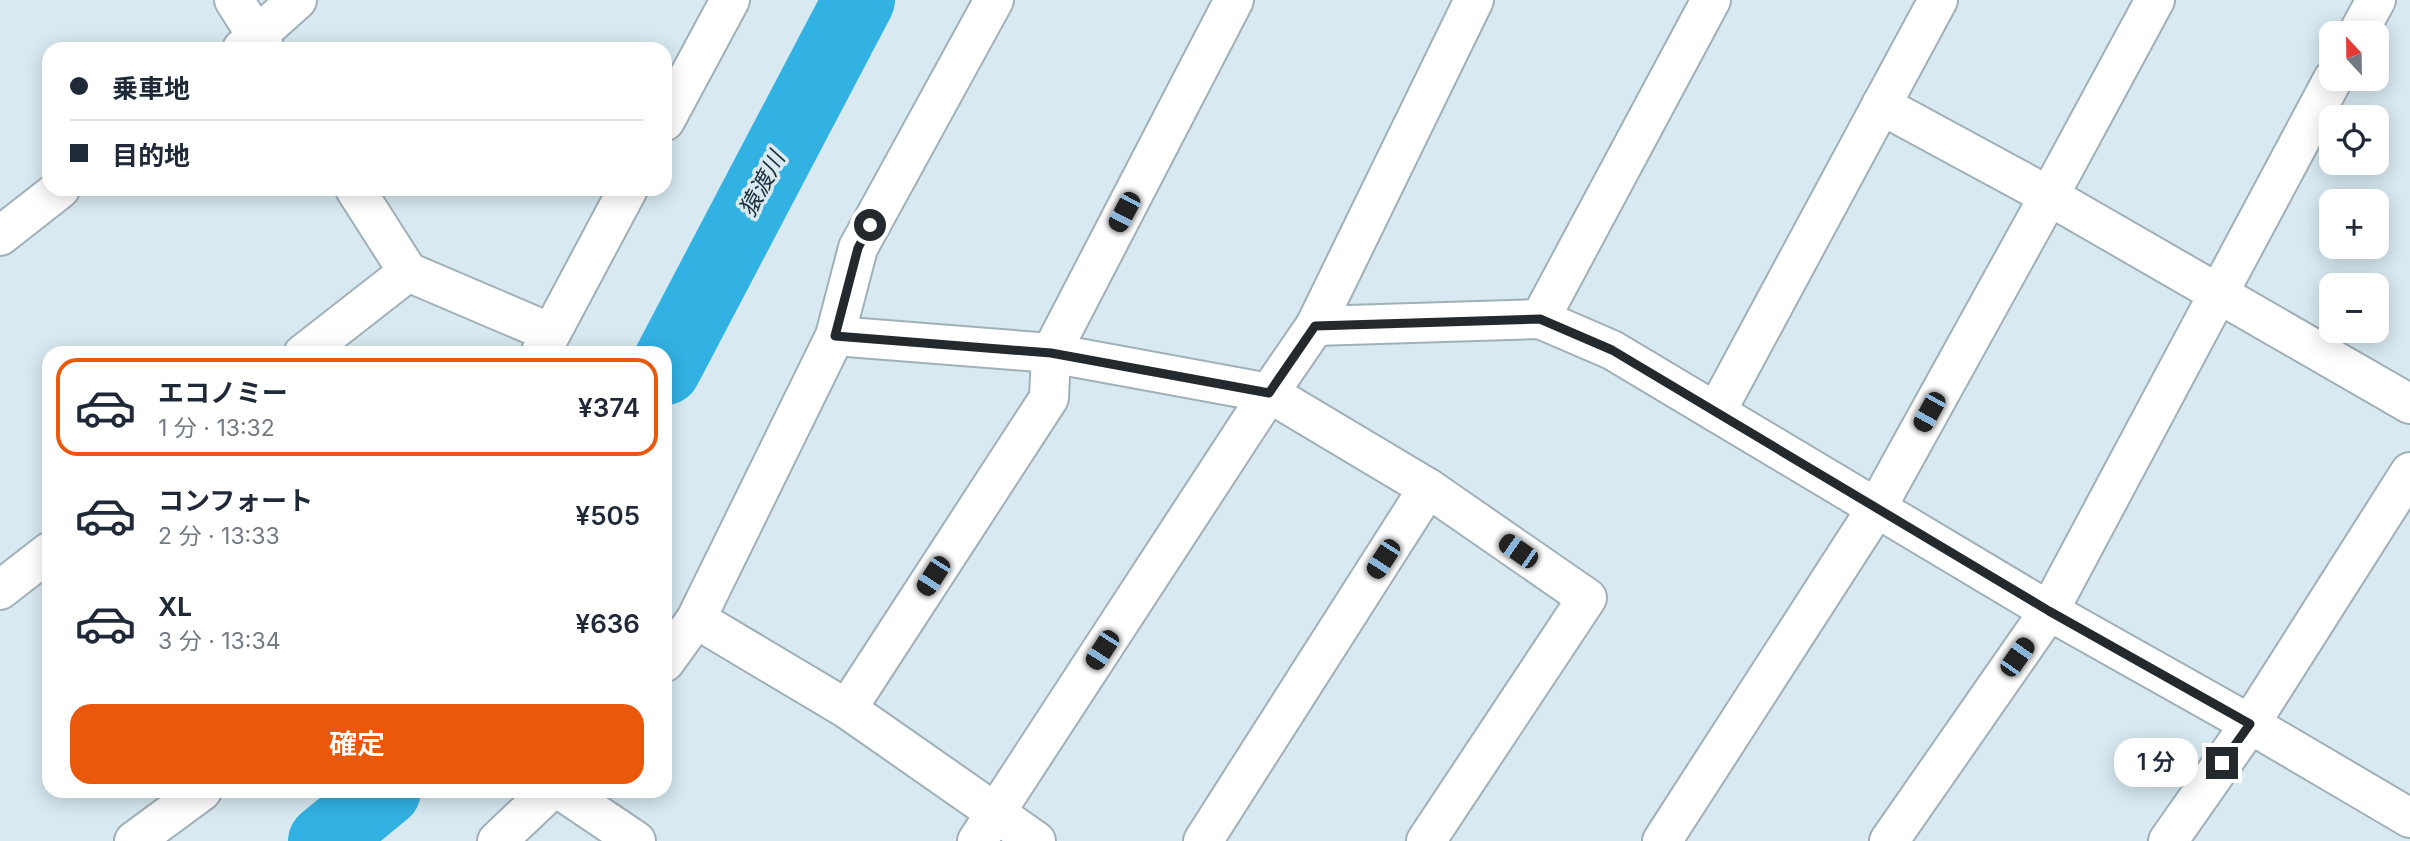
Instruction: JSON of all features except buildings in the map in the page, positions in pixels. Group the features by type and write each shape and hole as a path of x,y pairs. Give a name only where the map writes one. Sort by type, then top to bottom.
{"street":[{"path":"234,0 254,42"},
{"path":"258,42 297,0"},
{"path":"672,108 730,0"},
{"path":"672,652 696,619 835,336 858,248 994,0"},
{"path":"847,709 1049,398 1051,353 1234,0"},
{"path":"987,828 1315,326 1474,0"},
{"path":"1540,319 1711,0"},
{"path":"1716,412 1938,0"},
{"path":"1662,841 1876,509 2155,0"},
{"path":"2365,21 2376,0"},
{"path":"1889,841 2049,611 2327,91"},
{"path":"1881,105 2049,196 2410,404"},
{"path":"0,236 51,196"},
{"path":"359,196 408,272 545,343 624,196"},
{"path":"313,346 408,272"},
{"path":"1315,326 1540,319 1612,350 2049,611 2410,818"},
{"path":"835,336 1051,353 1269,393 1428,488 1587,598 1426,841"},
{"path":"2168,841 2250,724 2410,472"},
{"path":"1203,841 1428,488"},
{"path":"0,590 42,557"},
{"path":"696,619 847,709 987,828 1036,841"},
{"path":"134,841 192,798"},
{"path":"497,841 543,798"},
{"path":"572,798 636,841"}],"waterway":[{"name":"猿渡川","path":"672,356 859,0"},
{"name":"猿渡川","path":"324,841 376,798"}],"route":[{"path":"870,225 858,248 835,336 1051,353 1269,393 1315,326 1540,319 1612,350 2049,611 2250,724 2222,763"}]}
